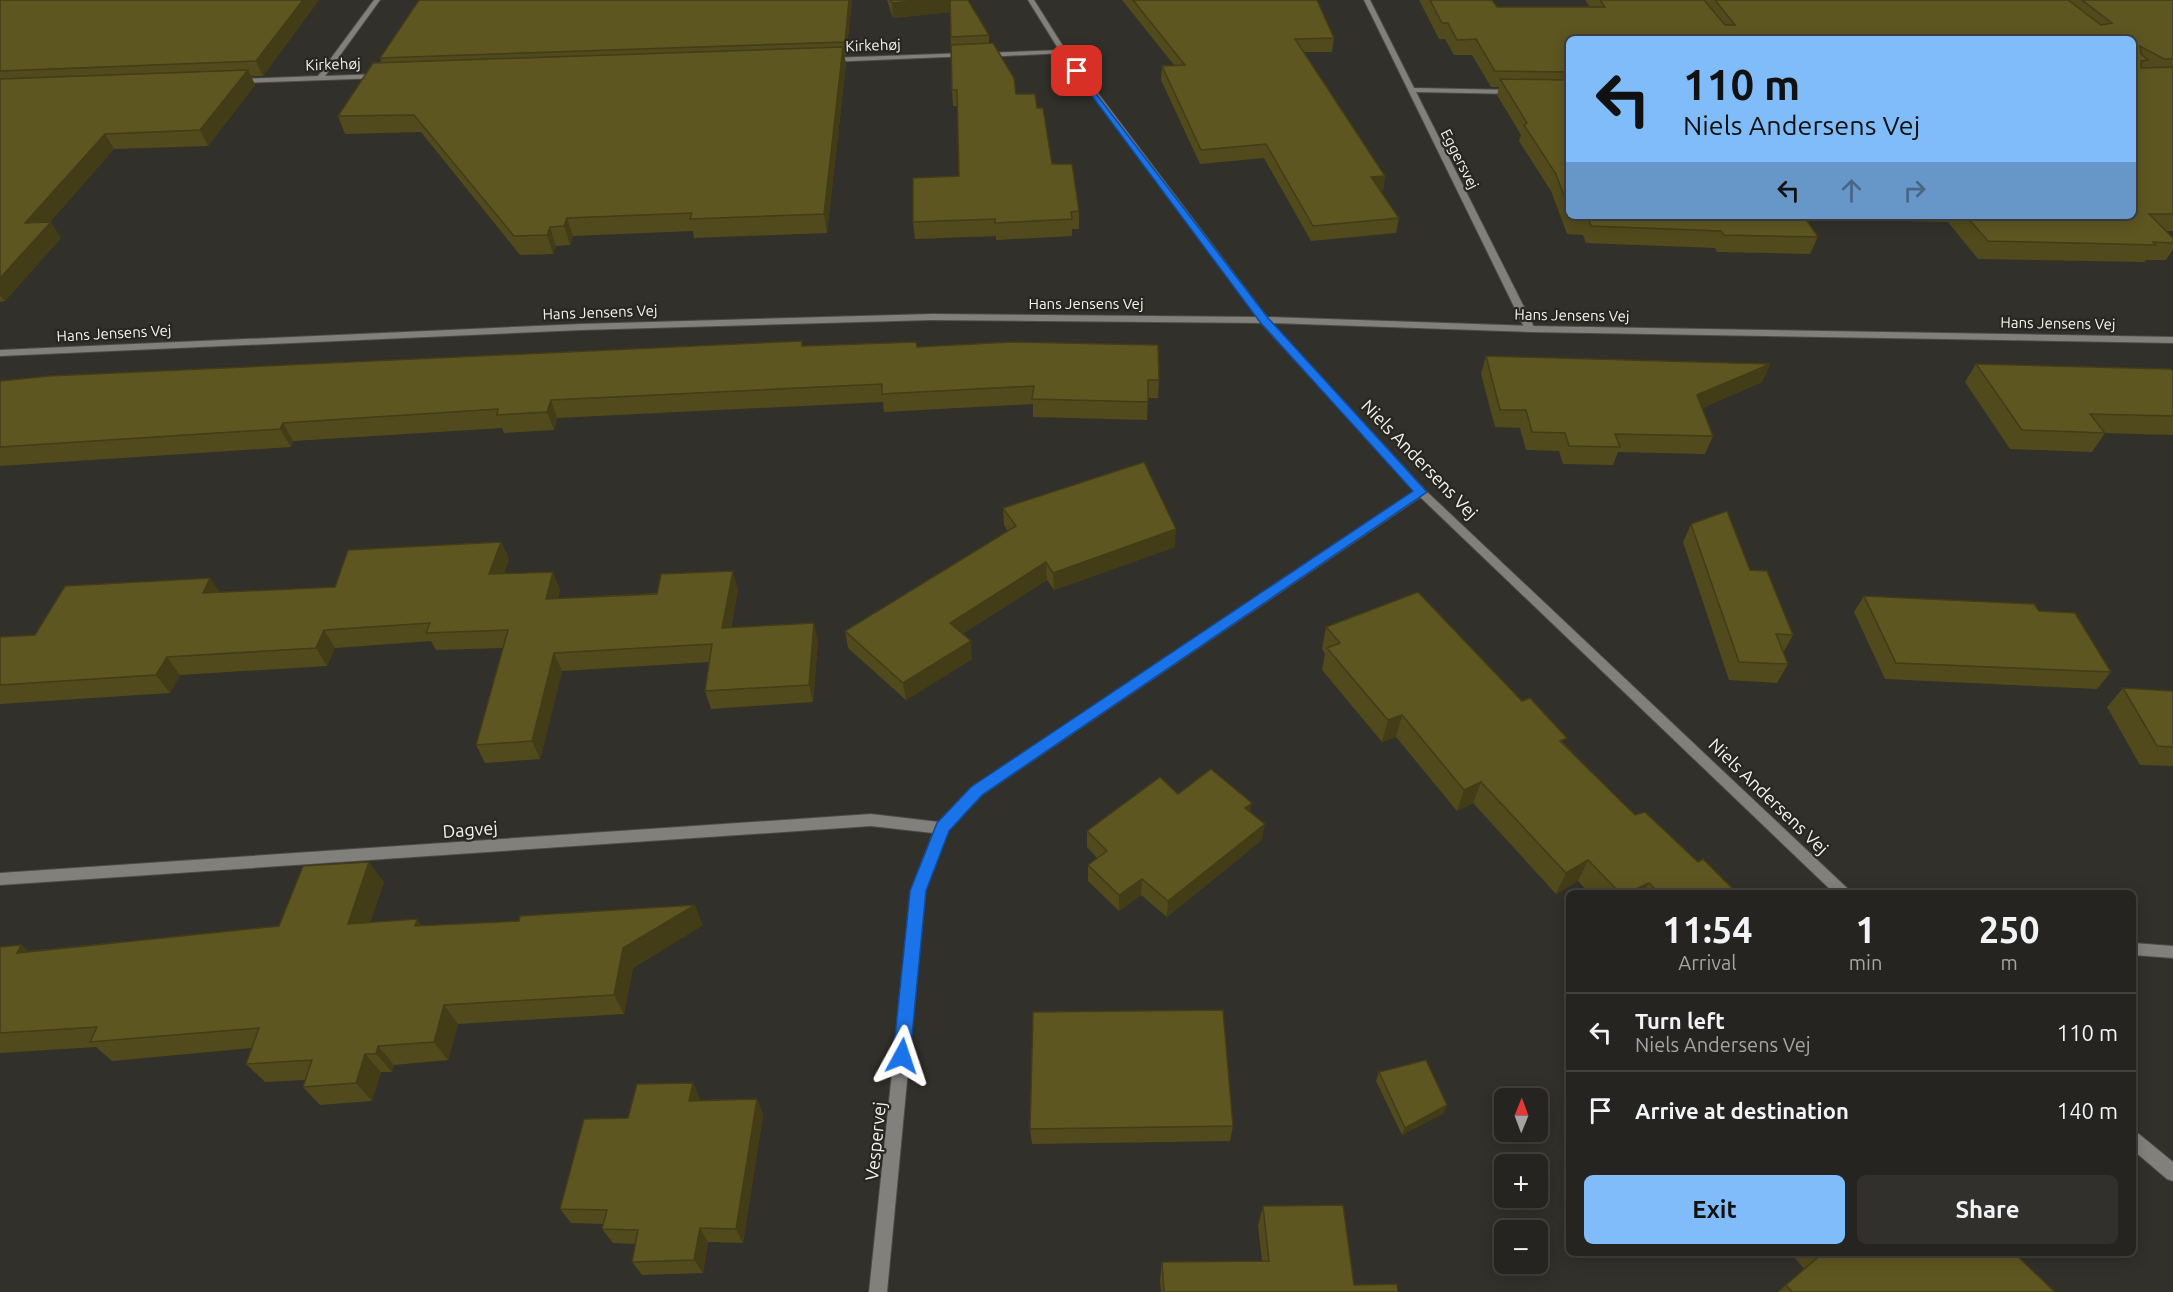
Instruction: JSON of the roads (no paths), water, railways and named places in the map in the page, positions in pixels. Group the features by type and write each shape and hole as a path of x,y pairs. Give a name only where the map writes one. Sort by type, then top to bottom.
{"street":[{"path":"320,78 377,0"},
{"name":"Niels Andersens Vej","path":"1031,0 1063,52 1264,320 1420,492 1840,890"},
{"name":"Eggersvej","path":"1366,0 1530,329"},
{"name":"Kirkehøj","path":"824,60 1063,52"},
{"name":"Kirkehøj","path":"225,82 392,76"},
{"path":"1411,90 1524,92"},
{"name":"Hans Jensens Vej","path":"0,353 581,327 909,318 1264,320 1530,329 2173,340"},
{"name":"Vespervej","path":"878,1292 918,891 942,828 977,791 1420,492"},
{"name":"Dagvej","path":"0,879 871,820 942,828"},
{"path":"2136,949 2173,952"},
{"path":"2136,1142 2173,1173"}]}
